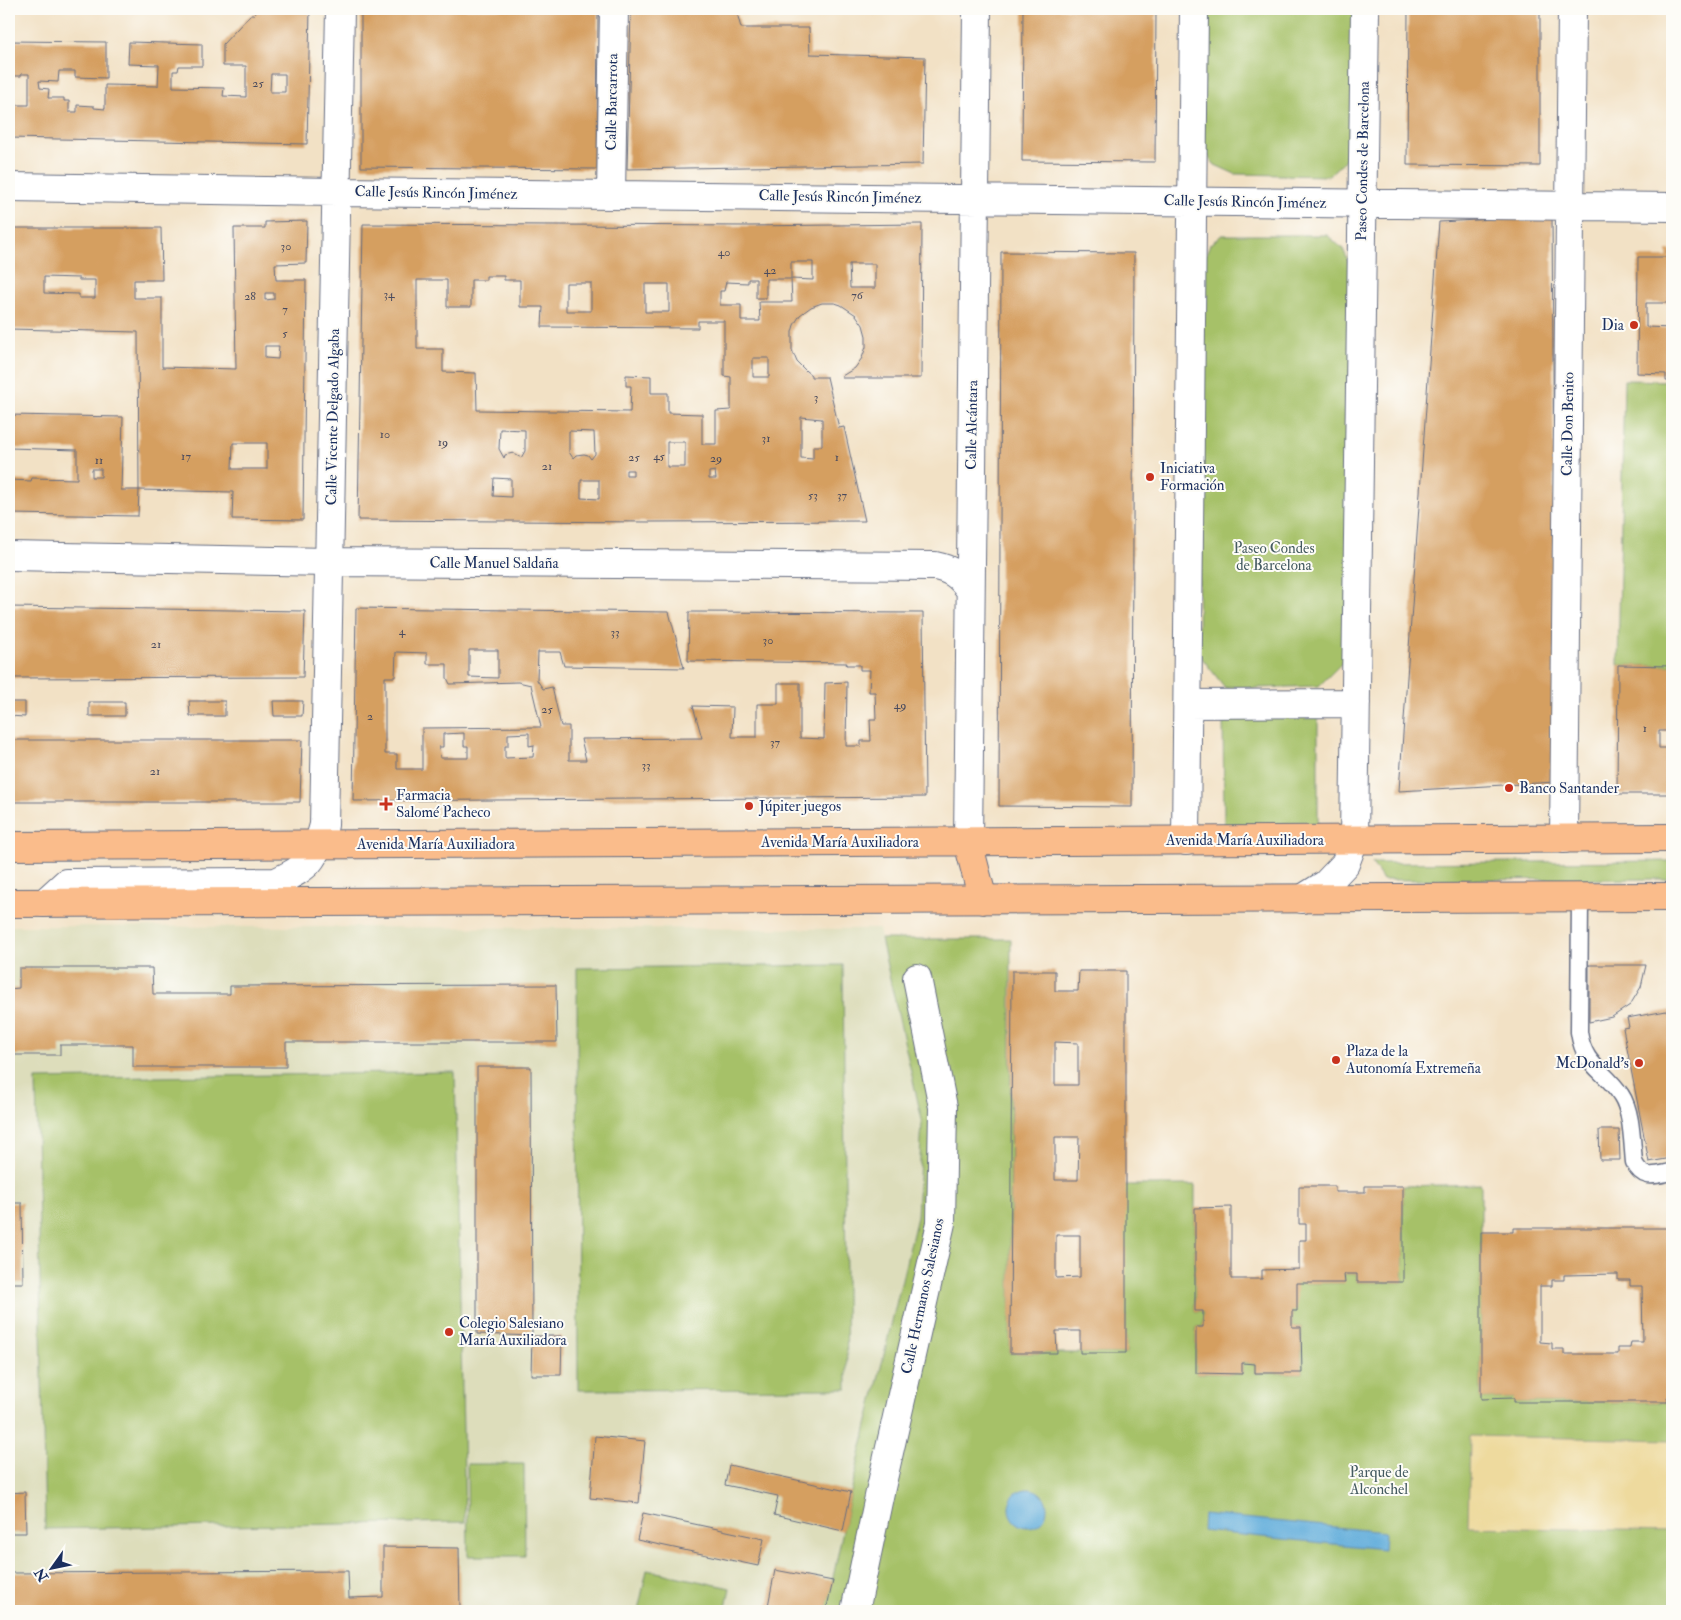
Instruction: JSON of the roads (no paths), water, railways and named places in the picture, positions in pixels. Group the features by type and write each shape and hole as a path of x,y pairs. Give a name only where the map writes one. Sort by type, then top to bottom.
{"main road":[{"name":"Avenida María Auxiliadora","path":"9,846 322,835 968,842 1672,838"},
{"path":"968,842 983,900"},
{"path":"9,903 1672,897"}],"street":[{"name":"Calle Vicente Delgado Algaba","path":"322,835 330,562 340,9"},
{"name":"Calle Barcarrota","path":"611,195 614,9"},
{"name":"Calle Alcántara","path":"968,842 977,9"},
{"path":"1186,840 1194,9"},
{"name":"Paseo Condes de Barcelona","path":"1302,898 1326,884 1345,864 1354,840 1365,9"},
{"name":"Calle Don Benito","path":"1564,839 1572,9"},
{"name":"Calle Jesús Rincón Jiménez","path":"9,186 337,192 1672,207"},
{"name":"Calle Manuel Saldaña","path":"9,556 330,562 935,566 946,568 964,580 970,590"},
{"path":"1187,704 1356,703"},
{"path":"44,903 66,883 276,882 301,870 312,858 322,835"},
{"name":"Calle Hermanos Salesianos","path":"855,1611 941,1223 943,1108 917,978"}],"lane":[{"path":"1580,898 1579,1032 1581,1045 1591,1062 1621,1094 1626,1104 1634,1162 1638,1170 1644,1175 1651,1176 1672,1172"}],"water":[{"path":"1028,1489 1042,1494 1047,1508 1042,1522 1028,1527 1014,1522 1009,1508 1014,1494"},
{"path":"1203,1514 1385,1532 1384,1549 1202,1531"}],"place":[{"name":"Dia","path":"1634,325"},
{"name":"Iniciativa Formación","path":"1150,477"},
{"name":"Banco Santander","path":"1509,788"},
{"name":"Farmacia Salomé Pacheco","path":"386,804"},
{"name":"Júpiter juegos","path":"749,806"},
{"name":"Plaza de la Autonomía Extremeña","path":"1336,1060"},
{"name":"McDonald's","path":"1639,1063"},
{"name":"Colegio Salesiano María Auxiliadora","path":"449,1332"}],"park label":[{"name":"Parque de Alconchel","path":"1379,1480"}]}
